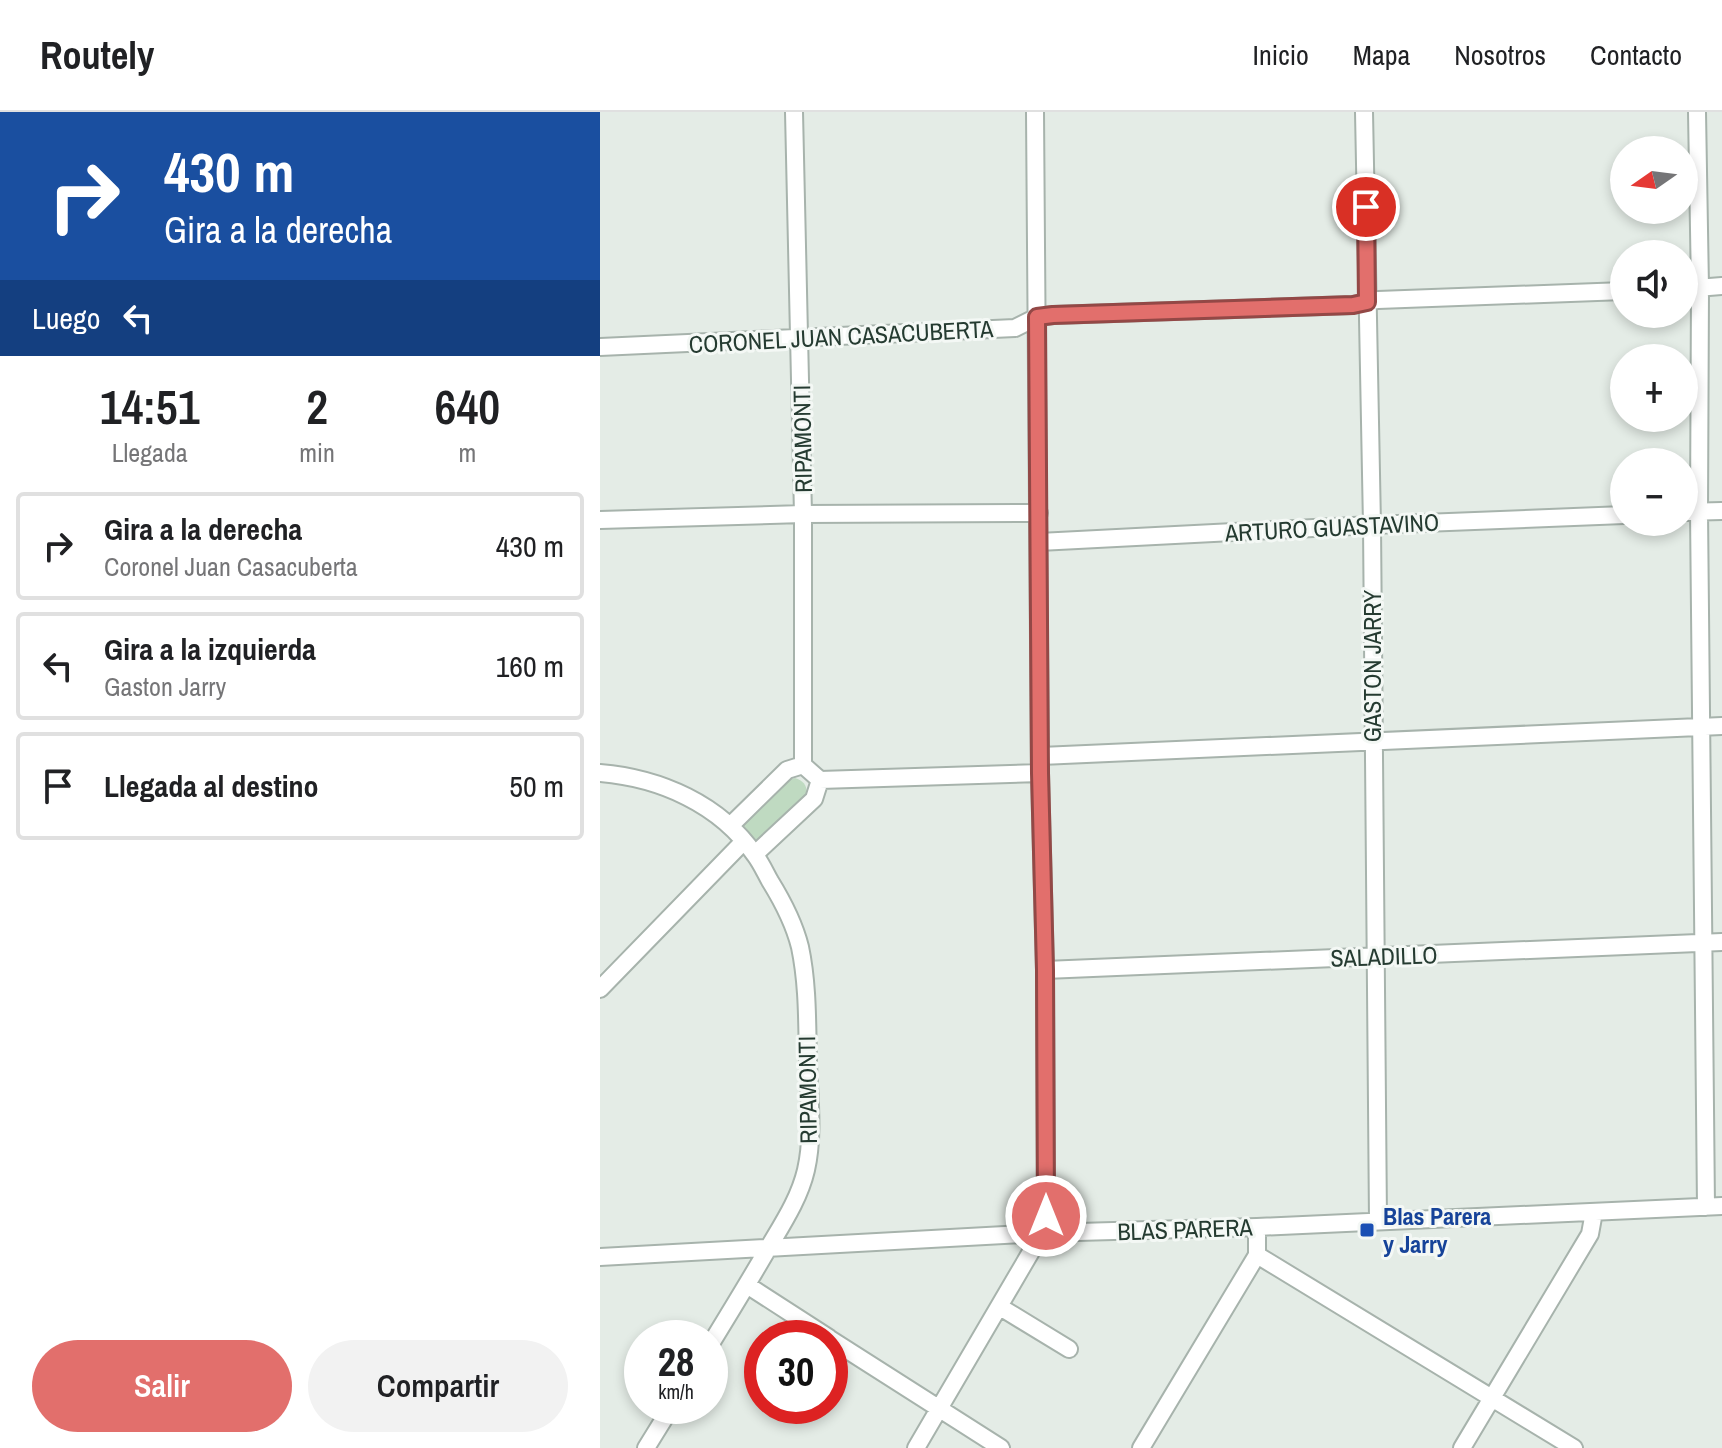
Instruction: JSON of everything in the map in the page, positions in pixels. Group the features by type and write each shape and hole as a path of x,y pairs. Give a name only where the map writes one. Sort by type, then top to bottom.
{"street":[{"name":"RIPAMONTI","path":"794,112 803,514 803,765"},
{"path":"916,1448 1042,1233 1046,1216 1035,112"},
{"name":"GASTON JARRY","path":"1364,112 1372,525 1378,1221"},
{"path":"1693,240 1697,112"},
{"path":"1698,288 1722,286"},
{"name":"CORONEL JUAN CASACUBERTA","path":"600,347 1015,328 1037,317 1053,315 1353,305 1610,292"},
{"path":"1692,328 1692,448"},
{"path":"1698,512 1722,511"},
{"path":"600,520 803,514 1039,513"},
{"name":"ARTURO GUASTAVINO","path":"1039,542 1610,516"},
{"path":"1693,536 1702,726 1704,942 1714,1206"},
{"path":"730,826 787,770 803,765 820,780 1373,740 1722,726"},
{"name":"RIPAMONTI","path":"600,773 663,785 707,807 730,826 749,848 794,925 800,947 805,986 810,1144 806,1173 769,1248 725,1320"},
{"path":"600,989 749,848 814,799 820,780"},
{"name":"SALADILLO","path":"1045,970 1722,942"},
{"name":"BLAS PARERA","path":"600,1257 1042,1233 1257,1227 1714,1206"},
{"path":"1462,1448 1590,1234 1594,1212"},
{"path":"1141,1448 1257,1255 1257,1227"},
{"path":"1257,1255 1574,1448"},
{"path":"747,1285 802,1320"},
{"path":"1000,1307 1069,1349"},
{"path":"848,1350 1001,1448"},
{"path":"646,1448 661,1424"}],"green space":[{"path":"795,778 806,786 805,800 760,841 755,842 743,832 744,822 785,781"}],"place":[{"name":"Blas Parera y Jarry","path":"1367,1230"}],"route":[{"path":"1046,1216 1037,317 1367,302 1366,207"}]}
